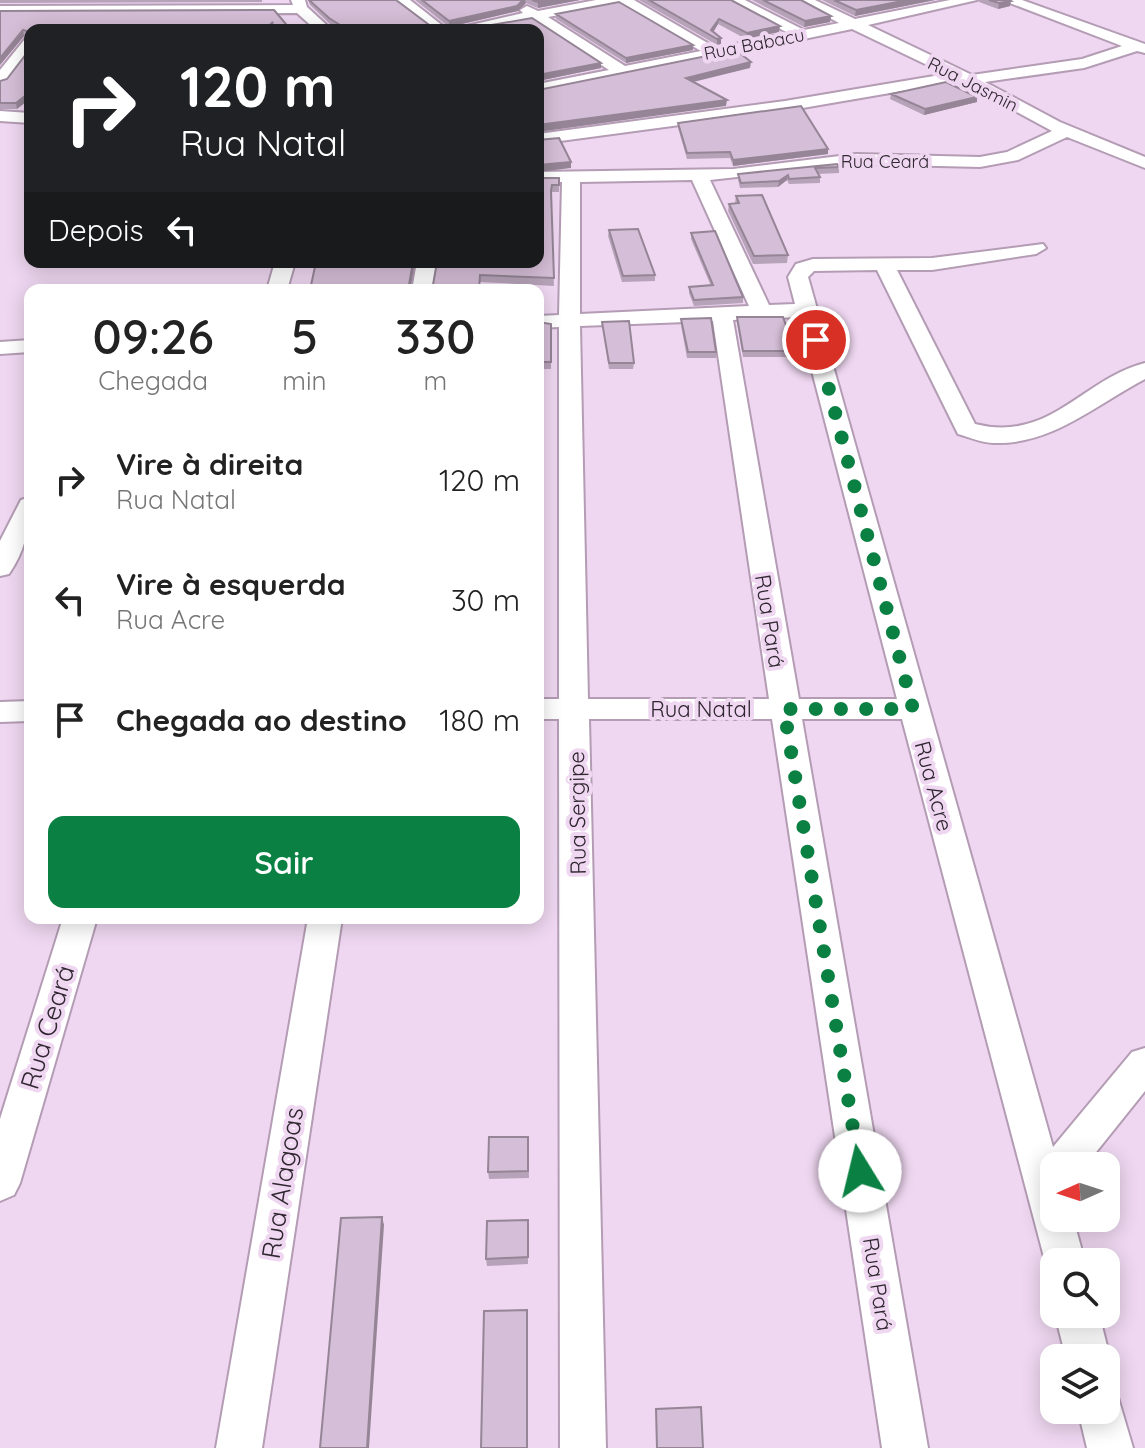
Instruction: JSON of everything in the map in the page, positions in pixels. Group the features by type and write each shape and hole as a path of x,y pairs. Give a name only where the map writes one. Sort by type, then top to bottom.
{"street":[{"path":"401,0 433,24"},
{"path":"512,0 622,71"},
{"path":"488,24 621,0 713,52"},
{"path":"734,0 801,34"},
{"name":"Rua Jasmin","path":"804,0 966,78 1066,131 1145,163"},
{"name":"Rua Babacu","path":"544,88 970,0"},
{"path":"1009,0 1141,47"},
{"path":"6,6 55,10 101,5 193,5 305,14"},
{"path":"44,24 55,10"},
{"path":"544,177 571,177 602,154 966,78 1084,63 1141,47"},
{"path":"0,80 24,50"},
{"path":"0,116 24,118"},
{"name":"Rua Ceará","path":"602,154 698,174 733,174 856,159 980,162 1012,156 1066,131"},
{"path":"544,140 602,154"},
{"path":"698,174 762,312"},
{"name":"Rua Sergipe","path":"571,177 553,321 576,708 583,1448"},
{"path":"1036,248 960,262 884,264 966,429 994,436 1044,427 1071,416 1094,397 1145,370"},
{"name":"Rua Acre","path":"884,264 803,268 798,277 913,709 1046,1152"},
{"path":"553,321 808,310"},
{"name":"Rua Pará","path":"722,314 905,1448"},
{"path":"0,348 24,346"},
{"path":"0,568 24,518"},
{"name":"Rua Natal","path":"544,709 913,709"},
{"path":"0,712 24,711"},
{"name":"Rua Ceará","path":"0,1183 78,924"},
{"name":"Rua Alagoas","path":"239,1448 324,924"},
{"path":"1072,1152 1145,1063"},
{"path":"1104,1424 1110,1448"}],"building":[{"path":"309,0 396,0 428,24 338,24"},
{"path":"422,0 523,0 517,6 449,21"},
{"path":"649,0 731,0 780,26 747,33 719,19 711,30 721,38 717,39"},
{"path":"763,0 801,0 831,16 805,21"},
{"path":"834,0 908,0 856,10"},
{"path":"619,2 693,45 626,58 556,14"},
{"path":"274,10 286,24 24,24 24,30 0,58 0,11"},
{"path":"532,18 541,24 497,24"},
{"path":"544,26 601,63 544,74"},
{"path":"736,50 751,62 686,78 727,100 544,124 544,89"},
{"path":"24,57 24,97 16,103 0,103 0,81 7,79"},
{"path":"946,82 977,97 925,109 891,94"},
{"path":"801,106 828,149 733,160 730,152 687,153 678,123"},
{"path":"559,138 571,162 544,164 544,139"},
{"path":"837,164 839,167 815,168 820,177 789,179 788,175 779,181 741,183 738,174"},
{"path":"544,178 559,178 559,185 552,185 551,191 554,278 480,275 479,284 433,284 436,268 544,268"},
{"path":"762,195 788,255 754,256 729,204 739,203 736,196"},
{"path":"638,229 655,275 623,276 609,230"},
{"path":"715,231 743,297 694,300 689,287 713,285 691,233"},
{"path":"315,268 412,268 409,284 311,284"},
{"path":"737,317 783,317 795,351 743,351"},
{"path":"711,318 716,352 688,352 681,319"},
{"path":"629,321 634,363 609,363 602,322"},
{"path":"544,323 551,324 551,362 544,362"},
{"path":"489,1137 528,1137 528,1171 488,1172"},
{"path":"382,1217 367,1448 320,1448 341,1218"},
{"path":"528,1220 528,1257 486,1259 487,1221"},
{"path":"527,1310 527,1448 481,1448 484,1311"},
{"path":"701,1407 703,1448 657,1448 656,1409"}],"route":[{"path":"816,340 913,709 784,709 860,1171"}]}
